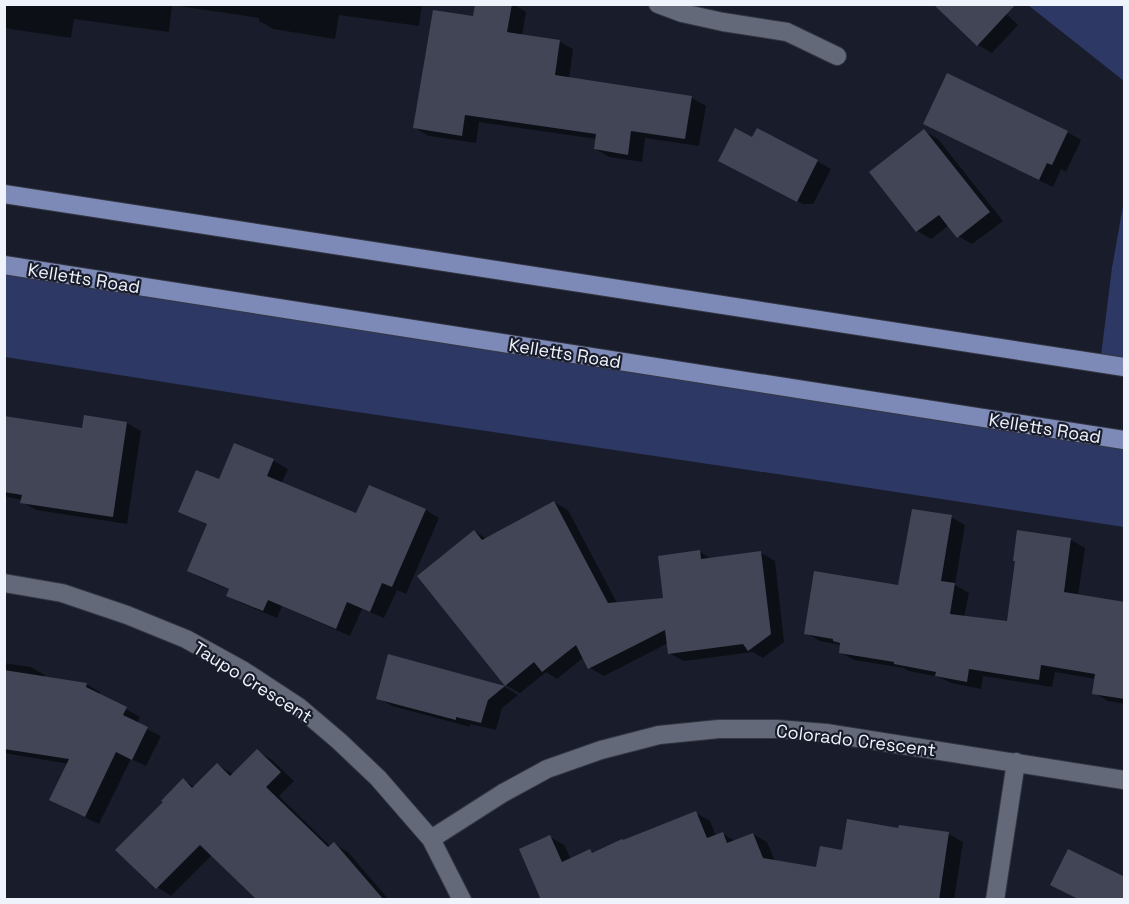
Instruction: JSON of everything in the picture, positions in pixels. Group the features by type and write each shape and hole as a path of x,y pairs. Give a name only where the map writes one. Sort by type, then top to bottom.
{"main road":[{"path":"4,194 1125,367"},
{"name":"Kelletts Road","path":"4,265 1125,440"}],"street":[{"path":"658,4 682,13 723,22 787,32 837,56"},
{"name":"Taupo Crescent","path":"4,584 62,592 186,639 244,671 299,708 339,741 378,778 431,839 462,900"},
{"name":"Colorado Crescent","path":"431,839 503,793 547,769 601,750 660,735 719,729 777,729 826,733 1125,780"},
{"path":"995,900 1016,762"}],"shaded area":[{"path":"1028,5 1124,5 1124,81"},
{"path":"1124,200 1124,367 1100,363 1112,268"},
{"path":"4,265 1124,440 1124,527 5,357"}],"building":[{"path":"475,4 512,4 507,32 560,40 555,75 692,96 685,139 631,131 628,155 594,149 596,134 465,115 462,136 413,128 433,10 473,16"},
{"path":"933,4 1016,4 977,46"},
{"path":"947,73 1068,131 1052,165 1047,163 1039,180 923,124"},
{"path":"735,128 752,137 757,128 818,160 797,202 718,161"},
{"path":"924,129 990,212 957,238 939,215 916,232 869,172"},
{"path":"84,415 127,422 113,517 20,503 22,495 4,492 4,416 82,428"},
{"path":"234,443 274,459 267,476 356,513 369,485 426,509 392,587 382,583 370,612 347,602 336,629 268,600 263,611 226,596 229,589 187,571 207,524 178,512 196,470 219,479"},
{"path":"554,501 608,603 663,598 658,556 700,550 701,559 761,551 771,634 748,651 743,644 668,654 665,630 588,669 576,645 542,672 534,662 505,686 417,576 474,530 482,540"},
{"path":"912,509 952,515 941,581 955,583 950,614 1007,621 1017,530 1071,538 1064,592 1125,602 1125,699 1092,694 1095,674 1041,665 1039,680 969,669 967,682 935,676 936,672 894,664 894,662 839,653 840,643 833,639 804,634 814,571 898,585"},
{"path":"388,654 505,686 488,700 481,723 456,717 456,720 376,699"},
{"path":"4,670 87,683 86,687 127,707 123,715 148,727 132,760 116,752 85,817 49,800 69,759 4,749"},
{"path":"257,749 281,772 266,787 328,847 334,842 384,900 257,900 200,845 156,889 115,850 163,802 161,801 183,778 192,788 217,763 230,776"},
{"path":"696,811 707,838 723,832 727,843 753,833 763,858 816,867 820,846 842,850 847,819 898,828 899,825 949,832 939,900 541,900 519,849 550,835 562,862 590,849 592,853"},
{"path":"1068,849 1125,877 1125,900 1080,900 1050,885"}]}
